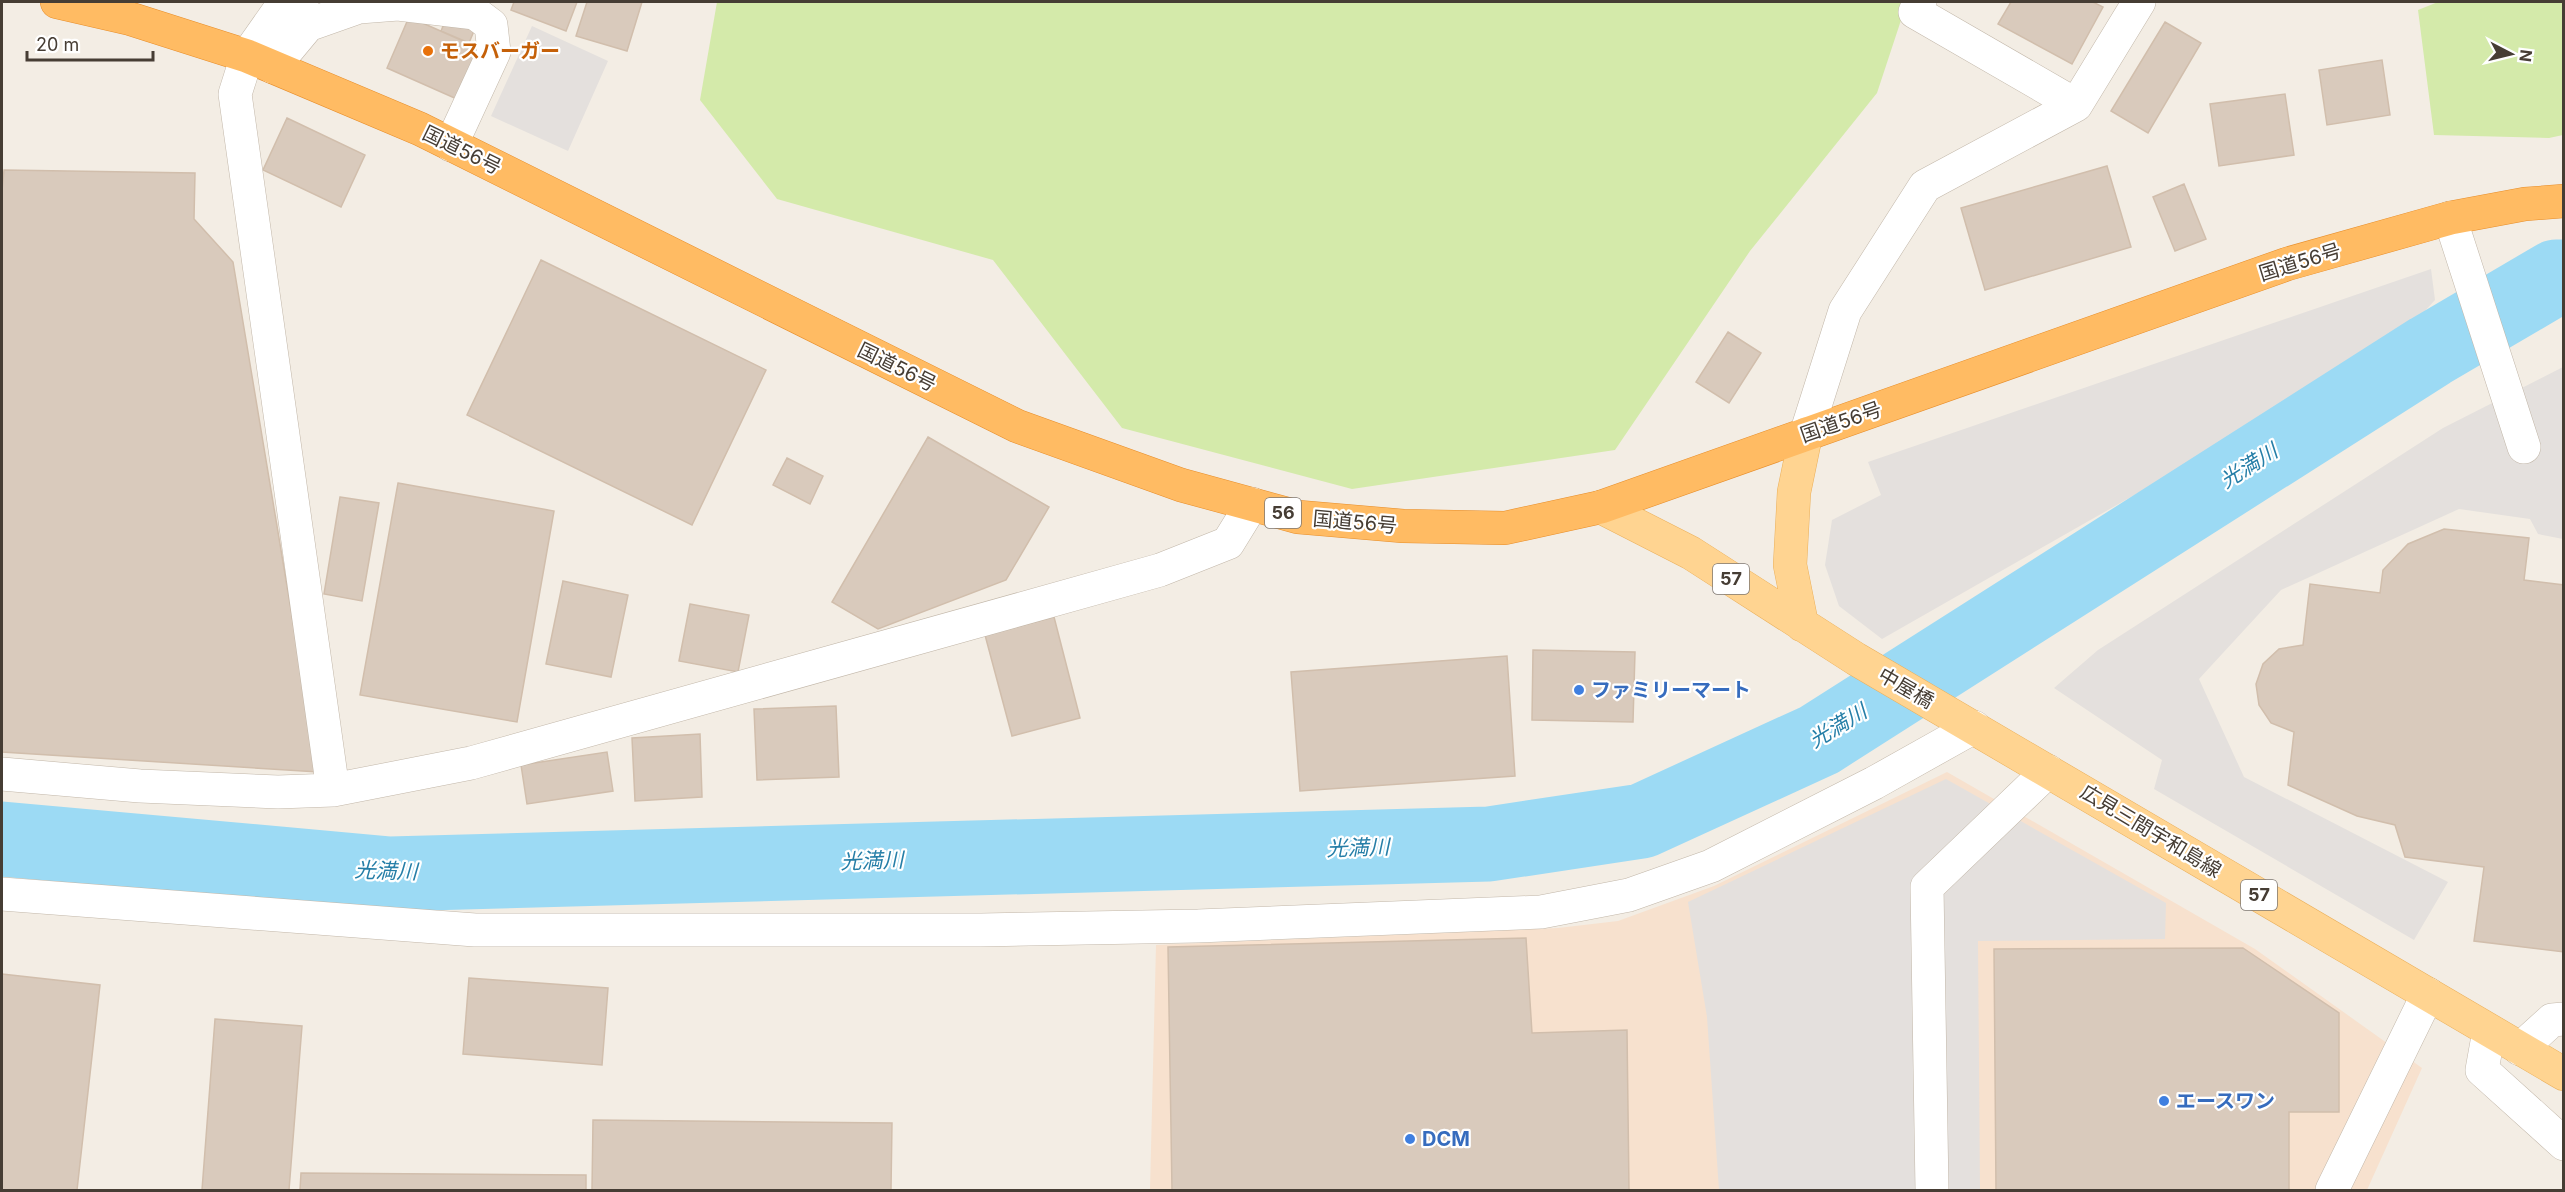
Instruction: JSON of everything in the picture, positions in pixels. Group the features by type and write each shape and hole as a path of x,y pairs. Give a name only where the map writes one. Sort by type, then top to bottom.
{"highway":[{"name":"国道56号","path":"57,2 131,19 260,62 451,145 1017,426 1181,485 1298,517 1403,526 1505,528 1601,507 2288,264 2450,218 2525,204 2564,201"}],"main road":[{"path":"1802,626 1790,565 1794,492 1806,434"},
{"name":"57","path":"1601,507 1691,553 1802,626"},
{"name":"中屋橋","path":"1802,626 1965,722"},
{"name":"広見三間宇和島線","path":"1965,722 2564,1074"}],"street":[{"path":"260,62 280,9 302,2"},
{"path":"1920,2 1915,12 2076,105"},
{"path":"1806,434 1845,311 1924,186 2076,105 2139,2"},
{"path":"333,790 235,94 260,62 308,25 359,7 398,4 475,13 491,25 494,52 451,145"},
{"path":"2450,218 2524,447"},
{"path":"2,774 140,786 278,792 333,790 471,763 1160,570 1228,543 1252,504"},
{"path":"2,894 475,930 981,930 1198,926 1541,912 1629,895 1711,866 1874,783 1965,722"},
{"path":"1932,1191 1927,887 2048,771"},
{"path":"2332,1191 2428,994"},
{"path":"2520,1049 2552,1020 2564,1019"},
{"path":"2489,1031 2482,1070 2564,1144"}],"shaded area":[{"path":"532,26 608,61 568,151 491,116"},
{"path":"2431,269 2435,300 2390,349 1882,639 1839,606 1825,565 1832,520 1881,495 1868,462"},
{"path":"2563,367 2563,539 2538,534 2530,519 2459,509 2281,590 2199,679 2244,777 2448,882 2414,940 2154,789 2162,760 2054,688 2098,650 2443,428"},
{"path":"1947,772 2255,949 2422,1068 2367,1190 1150,1190 1156,945 1558,928 1618,921 1714,886"},
{"path":"1946,779 2166,903 2165,939 1978,941 1980,1190 1719,1190 1707,1017 1688,902"}],"green space":[{"path":"717,2 1907,2 1877,93 1750,251 1615,450 1352,489 1122,428 993,260 777,199 700,100"},
{"path":"2438,2 2563,2 2563,135 2549,138 2434,135 2418,10"}],"building":[{"path":"514,2 577,2 566,31 511,10"},
{"path":"587,2 642,2 627,51 576,36"},
{"path":"2011,2 2093,2 2103,7 2072,64 1998,24"},
{"path":"448,14 476,26 469,43 441,31"},
{"path":"409,17 481,49 459,100 387,68"},
{"path":"2165,22 2201,43 2148,133 2111,111"},
{"path":"2382,60 2390,115 2327,125 2319,70"},
{"path":"2285,94 2294,155 2219,166 2210,104"},
{"path":"287,118 365,155 341,207 263,170"},
{"path":"2107,166 2131,247 1985,290 1961,208"},
{"path":"4,170 195,173 194,219 233,262 318,772 2,752 2,191"},
{"path":"2184,184 2206,239 2175,251 2153,197"},
{"path":"541,260 766,370 692,525 467,415"},
{"path":"1728,332 1761,353 1729,403 1696,382"},
{"path":"928,437 1049,507 1006,580 878,629 832,602"},
{"path":"787,458 823,476 810,504 773,485"},
{"path":"398,483 554,511 517,722 360,695"},
{"path":"340,497 379,503 362,601 324,594"},
{"path":"2444,529 2529,538 2524,580 2564,585 2564,952 2474,941 2484,867 2405,857 2395,825 2357,816 2288,785 2294,732 2271,723 2259,705 2256,684 2263,664 2279,649 2303,645 2310,584 2380,593 2383,570 2408,544"},
{"path":"563,581 628,595 611,677 546,664"},
{"path":"690,604 749,615 738,672 679,661"},
{"path":"1054,617 1080,718 1012,736 985,635"},
{"path":"1533,650 1635,652 1633,722 1532,720"},
{"path":"1507,656 1515,776 1300,791 1291,672"},
{"path":"836,706 839,777 757,780 754,709"},
{"path":"700,734 702,797 635,801 632,738"},
{"path":"607,752 613,791 527,804 521,765"},
{"path":"1526,938 1532,1033 1627,1030 1629,1190 1172,1190 1168,947"},
{"path":"2243,948 2339,1013 2339,1112 2289,1112 2289,1190 1996,1190 1994,949"},
{"path":"2,974 100,985 77,1190 2,1190"},
{"path":"469,978 608,988 602,1065 463,1054"},
{"path":"215,1019 302,1026 289,1190 202,1190"},
{"path":"593,1120 892,1123 891,1190 592,1190"},
{"path":"301,1173 586,1175 586,1190 300,1190"}],"waterway":[{"name":"光満川","path":"2,839 390,874 1489,844 1642,821 1819,740 2430,351 2556,277 2564,277"}],"place":[{"name":"モスバーガー","path":"428,51"},
{"name":"ファミリーマート","path":"1579,690"},
{"name":"エースワン","path":"2164,1101"},
{"name":"DCM","path":"1410,1139"}]}
